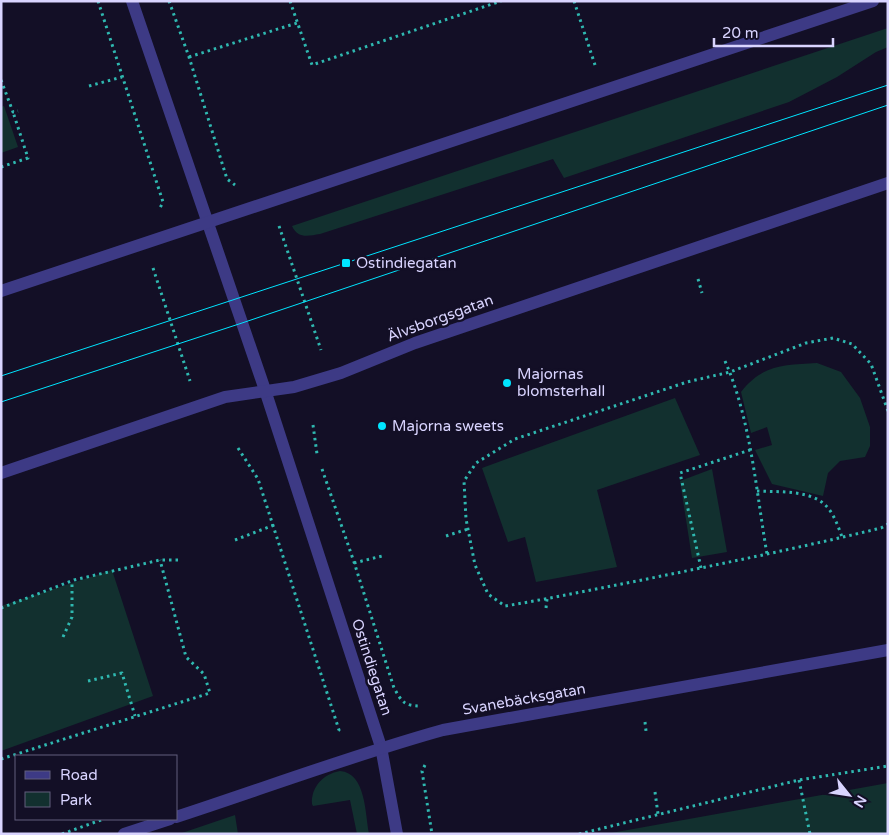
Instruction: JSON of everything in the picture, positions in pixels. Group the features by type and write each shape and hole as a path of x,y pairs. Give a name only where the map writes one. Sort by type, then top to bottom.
{"street":[{"name":"Ostindiegatan","path":"132,1 265,390 381,747 397,834"},
{"path":"1,291 873,1"},
{"name":"Älvsborgsgatan","path":"1,473 225,397 294,387 341,373 415,343 888,183"},
{"name":"Svanebäcksgatan","path":"178,816 295,778 381,747 443,730 888,650"},
{"path":"124,834 167,820"}],"path":[{"path":"98,1 162,202 158,211 138,224 146,243 183,359"},
{"path":"169,1 190,57 227,179 239,188"},
{"path":"290,1 312,65 501,1"},
{"path":"574,1 597,71"},
{"path":"190,57 298,23"},
{"path":"89,86 122,77"},
{"path":"1,80 3,93 13,112 28,158 1,167"},
{"path":"13,112 18,111"},
{"path":"272,201 308,315"},
{"path":"698,279 702,293"},
{"path":"888,411 871,364 852,344 833,338 806,343 730,372 687,382 515,439 476,463 464,481 468,530 475,565 488,594 505,606 768,554 881,528 888,524"},
{"path":"725,361 730,372 750,450 768,554"},
{"path":"313,425 317,452 394,688 402,701 409,706 422,706"},
{"path":"238,448 258,479 274,525 339,730 334,734"},
{"path":"701,568 680,473 750,450"},
{"path":"757,491 789,492 824,503 834,517 842,537"},
{"path":"235,540 274,525"},
{"path":"446,536 468,530"},
{"path":"1,608 72,581 160,560 179,560"},
{"path":"1,759 210,693 204,674 186,657 160,560"},
{"path":"63,637 72,617 72,581"},
{"path":"546,608 547,599"},
{"path":"88,681 122,673 135,716"},
{"path":"645,719 646,731"},
{"path":"580,834 799,780 888,766"},
{"path":"799,780 810,834"},
{"path":"655,792 658,814"},
{"path":"62,834 101,820"}],"green space":[{"path":"888,28 888,47 789,102 564,178 553,159 320,234 300,235 292,226"},
{"path":"4,106 18,147 1,153 1,107"},
{"path":"817,363 841,372 860,398 870,427 870,446 865,457 840,461 828,473 823,496 772,484 755,450 772,445 767,427 751,433 741,392 749,383 766,371 794,364"},
{"path":"675,398 700,455 597,490 617,567 536,582 525,537 508,542 482,468"},
{"path":"712,469 727,552 692,558 680,481"},
{"path":"112,570 153,696 1,751 1,606"},
{"path":"340,771 349,773 360,786 369,834 357,834 350,800 313,806 312,804 312,798 319,782 328,775"},
{"path":"888,783 888,834 611,833"},
{"path":"235,815 238,834 179,834"}],"tram line":[{"path":"1,376 888,85"},
{"path":"1,402 242,323 888,105"}],"place":[{"name":"Ostindiegatan","path":"346,263"},
{"name":"Majornas blomsterhall","path":"507,383"},
{"name":"Majorna sweets","path":"382,426"}]}
